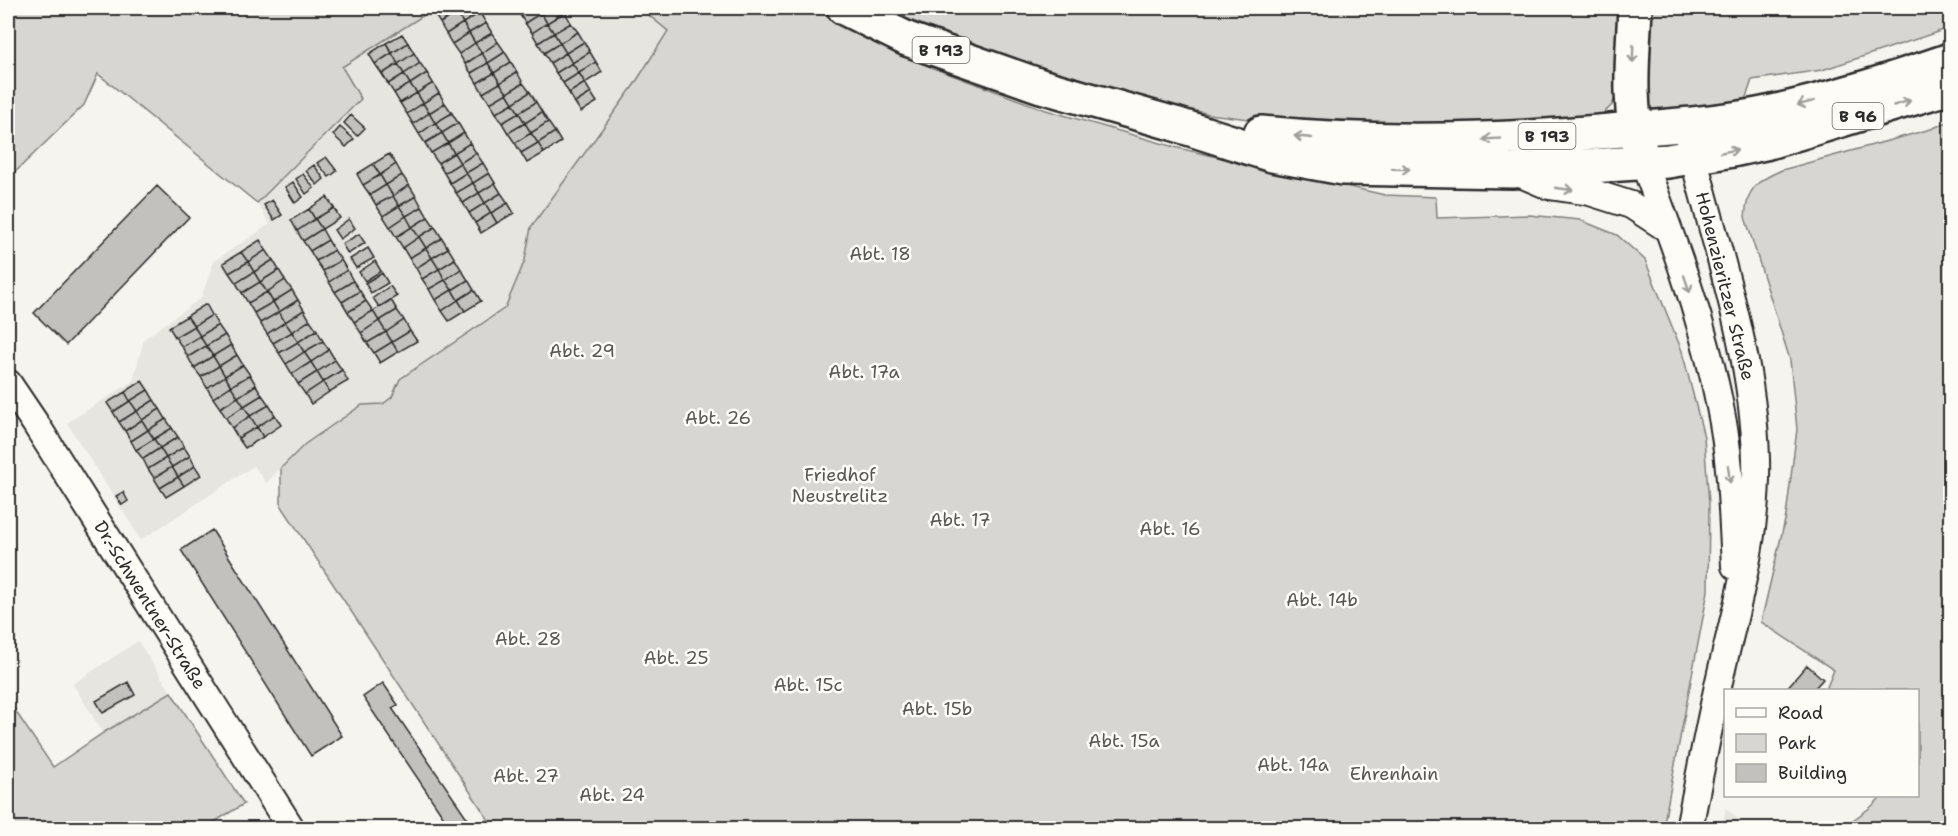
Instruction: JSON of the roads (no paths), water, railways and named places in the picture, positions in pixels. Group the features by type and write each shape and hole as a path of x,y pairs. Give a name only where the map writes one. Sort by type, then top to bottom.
{"main road":[{"name":"B 193","path":"844,8 918,43 1041,86 1175,124 1272,155 1343,168 1512,171 1644,163"},
{"path":"1635,8 1632,100 1635,129 1644,163"},
{"name":"B 96","path":"1635,129 1686,125 1771,112 1950,60"},
{"name":"B 96","path":"1644,163 1693,157 1765,143 1950,87"},
{"name":"B 193","path":"1175,124 1318,139 1458,141 1635,129"}],"street":[{"name":"Hohenzieritzer Straße","path":"1686,125 1739,327 1751,386 1756,459 1755,503 1748,559 1715,700 1689,828"},
{"name":"Hohenzieritzer Straße","path":"1644,163 1695,306 1720,408 1731,487 1735,569 1715,700"},
{"path":"1512,171 1549,186 1590,192 1631,205 1668,228"},
{"name":"Dr.-Schwentner-Straße","path":"8,383 291,828"}],"park label":[{"name":"Abt. 18","path":"880,254"},
{"name":"Abt. 29","path":"582,351"},
{"name":"Abt. 17a","path":"864,372"},
{"name":"Abt. 26","path":"718,418"},
{"name":"Friedhof Neustrelitz","path":"840,485"},
{"name":"Abt. 17","path":"960,520"},
{"name":"Abt. 16","path":"1170,529"},
{"name":"Abt. 14b","path":"1322,600"},
{"name":"Abt. 28","path":"528,639"},
{"name":"Abt. 25","path":"676,658"},
{"name":"Abt. 15c","path":"808,685"},
{"name":"Abt. 15b","path":"937,709"},
{"name":"Abt. 15a","path":"1124,741"},
{"name":"Abt. 14a","path":"1293,765"},
{"name":"Ehrenhain","path":"1394,774"},
{"name":"Abt. 27","path":"526,776"},
{"name":"Abt. 24","path":"612,795"}]}
